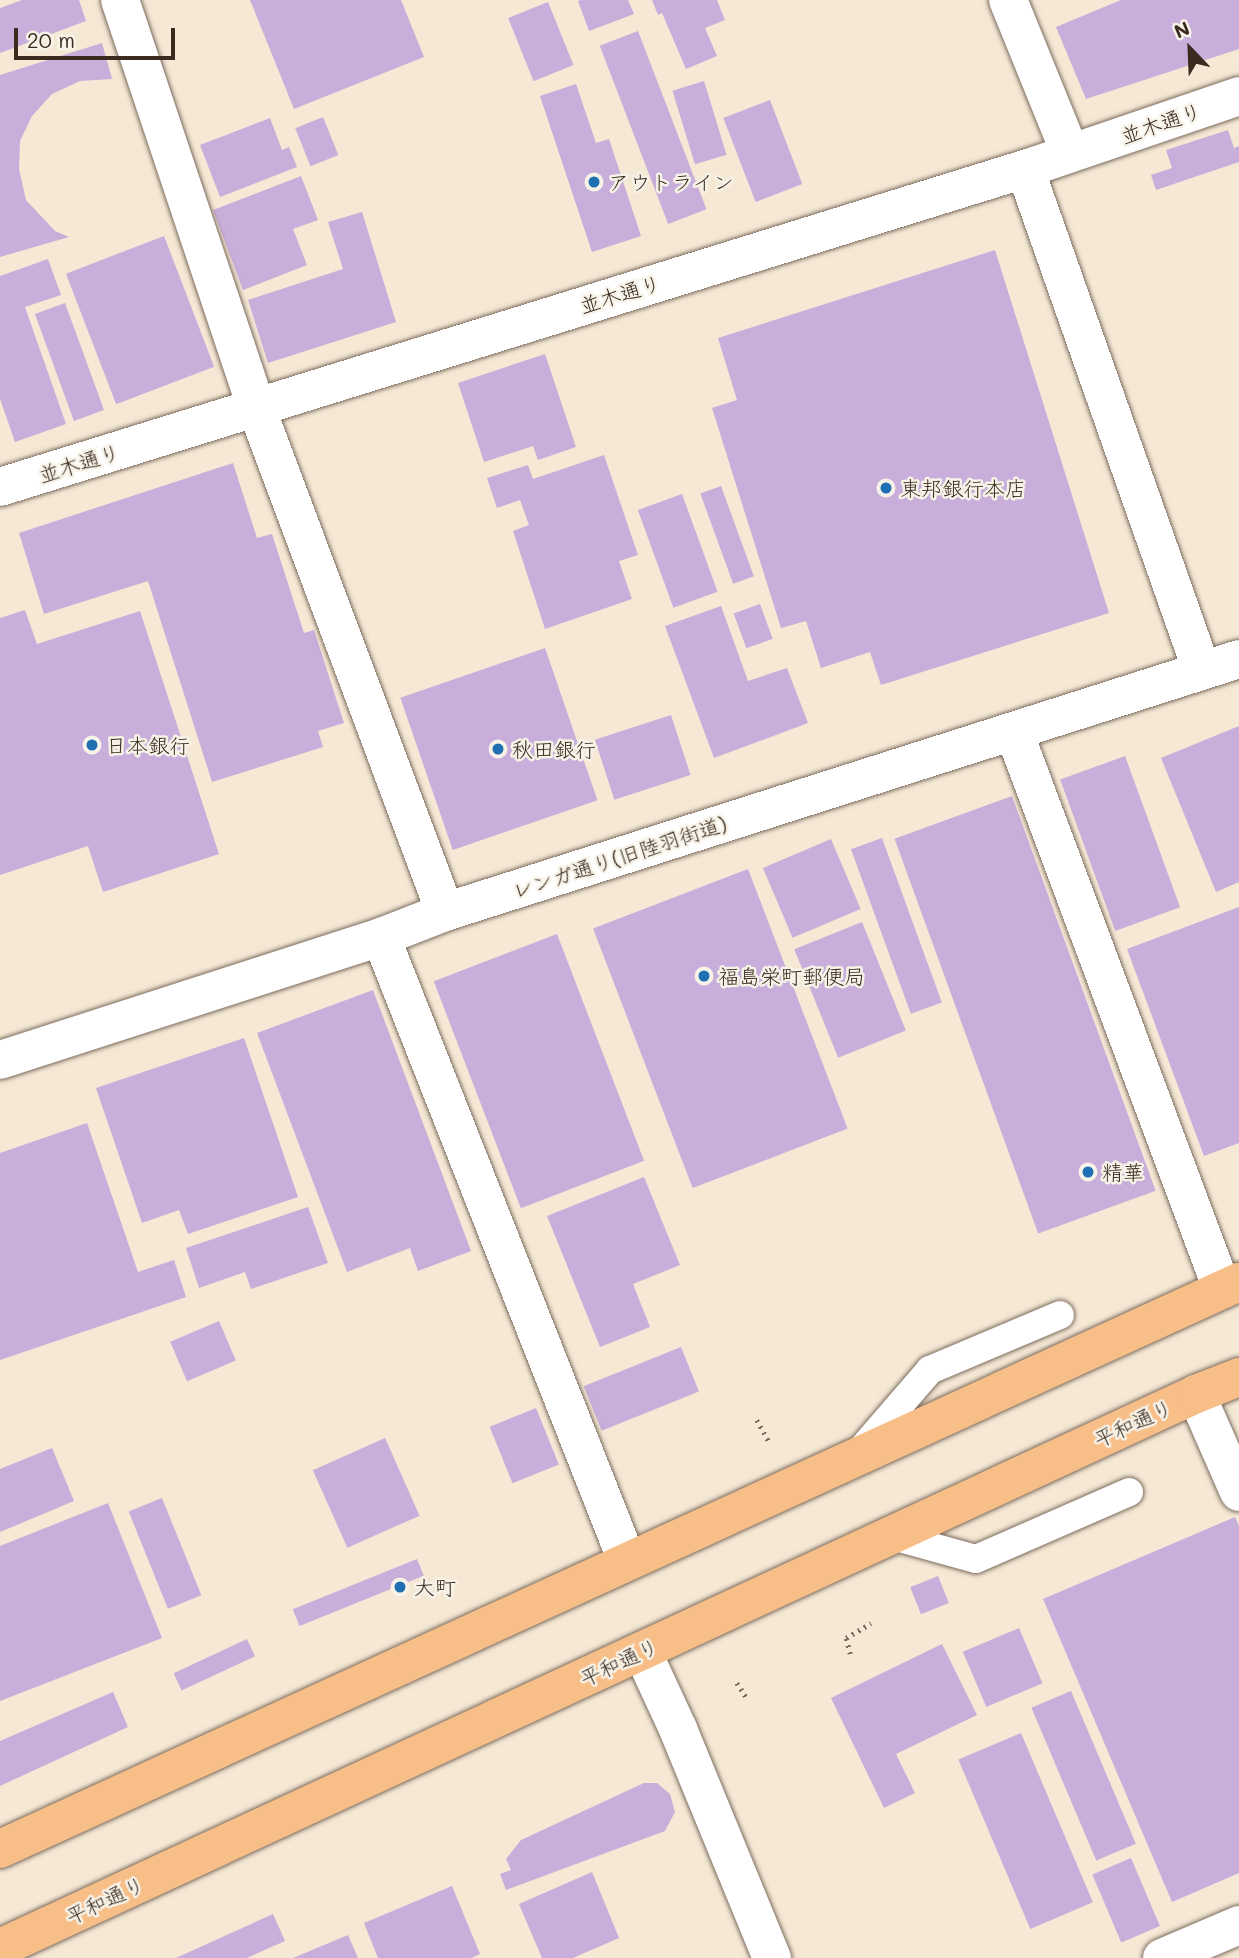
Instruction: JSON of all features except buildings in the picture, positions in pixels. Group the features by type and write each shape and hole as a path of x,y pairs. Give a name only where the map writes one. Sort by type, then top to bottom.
{"highway":[{"path":"0,1849 1231,1285"},
{"name":"平和通り","path":"0,1948 889,1535 1196,1394 1239,1377"}],"street":[{"path":"120,0 256,407 445,912"},
{"path":"1008,0 1070,153"},
{"name":"並木通り","path":"0,487 1025,169 1239,96"},
{"path":"1025,169 1202,671"},
{"name":"レンガ通り(旧陸羽街道)","path":"0,1060 381,937 445,912 1239,659"},
{"path":"1014,732 1231,1285"},
{"path":"381,937 627,1561"},
{"path":"1196,1394 1239,1492"},
{"path":"642,1651 678,1729 772,1958"},
{"path":"1162,1958 1239,1925"}],"lane":[{"path":"856,1456 930,1370 1060,1315"},
{"path":"889,1535 976,1559 1129,1492"}],"path":[{"path":"757,1420 766,1443 777,1439"},
{"path":"850,1654 846,1638 871,1623"},
{"path":"737,1683 747,1698"}],"place":[{"name":"アウトライン","path":"594,182"},
{"name":"東邦銀行本店","path":"886,488"},
{"name":"日本銀行","path":"92,745"},
{"name":"秋田銀行","path":"498,749"},
{"name":"福島栄町郵便局","path":"704,976"},
{"name":"精華","path":"1088,1172"},
{"name":"大町","path":"400,1587"}]}
